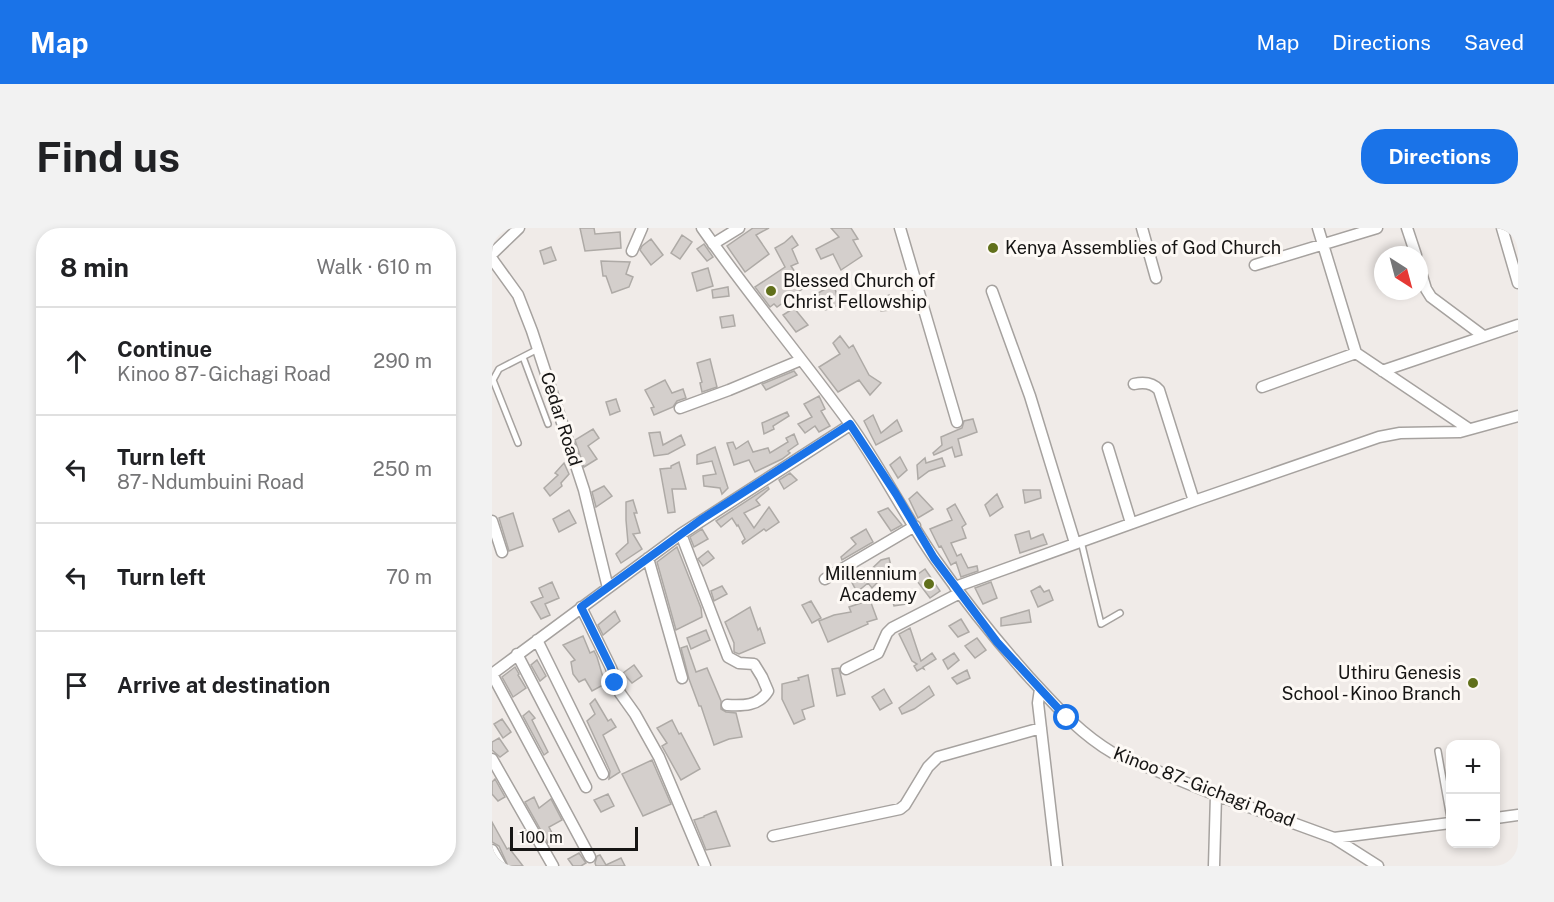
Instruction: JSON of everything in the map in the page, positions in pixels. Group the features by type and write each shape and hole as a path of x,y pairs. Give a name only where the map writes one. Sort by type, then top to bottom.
{"street":[{"path":"492,254 519,228"},
{"path":"632,251 642,228"},
{"name":"Kinoo 87- Gichagi Road","path":"702,228 850,424 934,558 997,642 1067,718 1105,748 1128,760 1334,838 1378,866"},
{"path":"713,244 739,228"},
{"path":"900,228 957,422"},
{"path":"1142,228 1156,278"},
{"path":"1318,228 1356,353 1469,429"},
{"path":"1256,265 1377,228"},
{"path":"1407,228 1413,246"},
{"path":"1502,228 1518,283"},
{"name":"Cedar Road","path":"492,260 518,295 538,350 584,490 608,588"},
{"path":"992,291 1030,396 1078,542"},
{"path":"1428,292 1431,297 1482,335"},
{"path":"1382,371 1482,335 1518,325"},
{"path":"1262,387 1356,353"},
{"path":"680,408 801,360"},
{"path":"1134,384 1150,383 1159,390 1194,501"},
{"path":"846,669 878,653 886,633 892,628 958,590 1078,542 1379,437 1400,433 1446,434 1518,416"},
{"path":"590,857 492,674 681,534 850,424"},
{"path":"1108,448 1131,523"},
{"path":"492,521 502,552"},
{"path":"825,579 915,526"},
{"path":"681,534 728,657 739,663 754,664 768,691 763,698 752,704 727,705"},
{"path":"648,558 682,678"},
{"path":"581,607 611,668 620,693 635,714 659,758 705,866"},
{"path":"537,640 603,774"},
{"path":"518,654 586,787"},
{"path":"1040,689 1038,703 1057,866"},
{"path":"773,836 900,809 905,805 928,767 938,757 1041,728"},
{"path":"492,759 553,866"},
{"path":"1214,866 1216,795"},
{"path":"1500,817 1518,815"},
{"path":"1334,838 1446,824"},
{"path":"492,850 501,866"}],"lane":[{"path":"519,443 493,380 499,369 538,350"},
{"path":"523,357 548,424"},
{"path":"1078,542 1101,624 1120,613"},
{"path":"1438,751 1446,796"}],"building":[{"path":"580,228 594,228 595,234 620,232 621,248 585,251"},
{"path":"753,228 769,228 756,235 769,254 745,272 727,246"},
{"path":"831,228 851,228 858,239 853,240 862,256 841,270 833,254 821,259 816,249 839,237"},
{"path":"682,235 692,242 680,259 671,253"},
{"path":"792,236 798,245 792,249 798,263 791,266 805,287 777,307 774,304 770,307 755,287 785,267 775,248"},
{"path":"651,239 663,255 651,265 640,250"},
{"path":"704,244 713,257 707,261 697,249"},
{"path":"551,247 556,260 544,264 540,251"},
{"path":"601,261 630,262 626,274 633,277 629,287 612,293 606,276 603,276"},
{"path":"708,268 713,286 697,291 692,273"},
{"path":"834,284 839,305 825,310 818,293"},
{"path":"728,287 729,296 713,298 712,290"},
{"path":"889,295 890,310 881,311 879,299"},
{"path":"794,308 808,325 796,332 783,315"},
{"path":"733,315 735,326 722,328 720,317"},
{"path":"840,336 849,348 853,345 869,375 881,383 870,395 859,380 838,392 819,367 840,354 833,343"},
{"path":"710,359 717,387 702,392 697,363"},
{"path":"794,371 797,375 766,390 762,384"},
{"path":"665,380 672,393 683,389 686,398 677,401 673,407 654,415 651,408 654,407 645,390"},
{"path":"819,396 825,409 821,411 830,426 819,432 815,426 805,433 798,424 812,417 804,404"},
{"path":"616,399 620,411 610,415 606,402"},
{"path":"787,412 789,416 764,434 762,423"},
{"path":"873,415 881,433 897,420 902,431 876,445 864,421"},
{"path":"973,419 977,432 958,439 962,455 955,457 952,447 934,455 933,453 942,445 941,437 962,428 964,421"},
{"path":"593,429 599,438 588,446 597,459 584,467 575,440"},
{"path":"660,432 663,445 681,435 685,445 668,454 654,456 649,433"},
{"path":"794,434 798,444 788,451 790,453 755,472 749,460 734,465 727,443 733,442 736,449 748,441 753,452 768,448 770,453 788,442 786,438"},
{"path":"715,447 728,488 722,494 720,488 704,486 703,476 716,474 712,461 697,464 697,455"},
{"path":"900,457 907,470 898,478 890,465"},
{"path":"925,458 926,463 942,458 945,466 929,471 918,479 917,465"},
{"path":"679,462 686,489 672,489 675,512 668,513 660,469 671,468"},
{"path":"564,463 569,474 561,483 562,486 550,496 544,488 558,475 555,473"},
{"path":"790,473 797,480 784,489 779,480"},
{"path":"604,486 612,496 596,507 592,492"},
{"path":"768,487 769,489 756,500 760,505 744,513 754,528 769,507 779,522 766,531 764,529 743,544 745,539 732,518 721,527 716,521"},
{"path":"1023,490 1040,490 1041,498 1025,503"},
{"path":"917,492 933,509 918,518 909,499"},
{"path":"997,494 1003,507 990,516 985,505"},
{"path":"633,500 640,533 633,534 642,549 621,563 616,554 628,543 626,502"},
{"path":"955,504 966,524 962,527 966,538 951,543 957,556 961,554 968,568 977,566 978,571 961,577 956,562 951,565 930,529 952,520 947,509"},
{"path":"888,508 902,525 891,531 878,512"},
{"path":"569,510 576,523 559,532 553,519"},
{"path":"513,513 523,546 509,551 499,518"},
{"path":"702,529 708,539 694,547 690,537"},
{"path":"866,529 873,542 842,560 841,557 856,544 851,538"},
{"path":"1029,531 1031,539 1043,534 1047,544 1020,553 1015,535"},
{"path":"677,547 701,608 702,617 676,630 657,562"},
{"path":"708,551 714,558 703,566 698,559"},
{"path":"889,558 893,574 875,580 877,583 872,588 868,583 857,592 849,577 858,572 862,578 881,560"},
{"path":"925,569 940,591 930,598 914,577"},
{"path":"552,582 559,598 545,604 550,615 541,619 531,602 543,597 539,588"},
{"path":"991,582 997,598 983,604 975,588"},
{"path":"722,586 727,594 714,601 711,591"},
{"path":"1040,586 1044,592 1049,590 1053,600 1038,607 1031,591"},
{"path":"901,593 907,604 894,606 891,595"},
{"path":"870,600 877,619 828,642 819,621 851,612 849,607"},
{"path":"811,601 821,618 812,623 802,605"},
{"path":"750,607 765,643 739,654 734,652 734,643 725,622"},
{"path":"1029,610 1031,622 1001,626 1001,618"},
{"path":"615,611 620,621 603,635 598,625"},
{"path":"961,619 969,632 958,637 949,626"},
{"path":"910,628 921,661 932,653 936,659 923,667 924,669 917,671 914,666 917,664 912,661 899,634"},
{"path":"706,630 710,640 691,649 687,638"},
{"path":"583,636 590,653 594,651 597,657 605,684 592,691 585,679 579,682 573,674 571,662 575,660 563,645"},
{"path":"977,638 986,650 975,658 965,646"},
{"path":"687,646 696,672 707,668 721,701 721,709 736,713 742,737 714,745 689,679 681,648"},
{"path":"954,653 959,660 948,669 943,660"},
{"path":"537,660 546,676 540,681 531,665"},
{"path":"634,665 642,676 632,683 623,673"},
{"path":"515,667 526,688 513,697 502,677"},
{"path":"839,668 845,694 837,696 832,669"},
{"path":"967,670 970,678 957,684 952,678"},
{"path":"808,675 814,706 802,710 805,719 794,724 782,699 782,684"},
{"path":"929,686 934,695 914,709 902,714 899,708"},
{"path":"884,689 892,703 880,710 872,697"},
{"path":"595,699 608,721 611,719 616,727 603,735 620,772 609,779 610,771 587,721 595,714 590,704"},
{"path":"529,711 535,718 532,720 548,752 544,755 523,716"},
{"path":"502,719 511,732 503,738 494,724"},
{"path":"672,720 700,769 681,780 662,746 667,743 657,728"},
{"path":"499,738 508,751 500,757 492,750 492,742"},
{"path":"652,760 671,804 643,816 622,774"},
{"path":"495,779 505,797 498,801 492,794 492,782"},
{"path":"608,794 614,806 601,812 594,800"},
{"path":"534,797 539,808 551,799 562,820 549,827 555,839 548,843 525,802"},
{"path":"716,811 730,846 706,850 694,820"},
{"path":"492,822 507,849 509,848 523,866 508,866 499,846 492,842"},
{"path":"579,853 586,863 573,866 568,859"},
{"path":"600,855 606,865 621,858 625,866 596,866 597,856"}],"place":[{"name":"Kenya Assemblies of God Church","path":"993,248"},
{"name":"Blessed Church of Christ Fellowship","path":"771,291"},
{"name":"Millennium Academy","path":"929,584"},
{"name":"Uthiru Genesis School - Kinoo Branch","path":"1473,683"}],"route":[{"path":"615,683 611,668 581,607 702,519 850,424 934,558 997,642 1067,718"}]}
